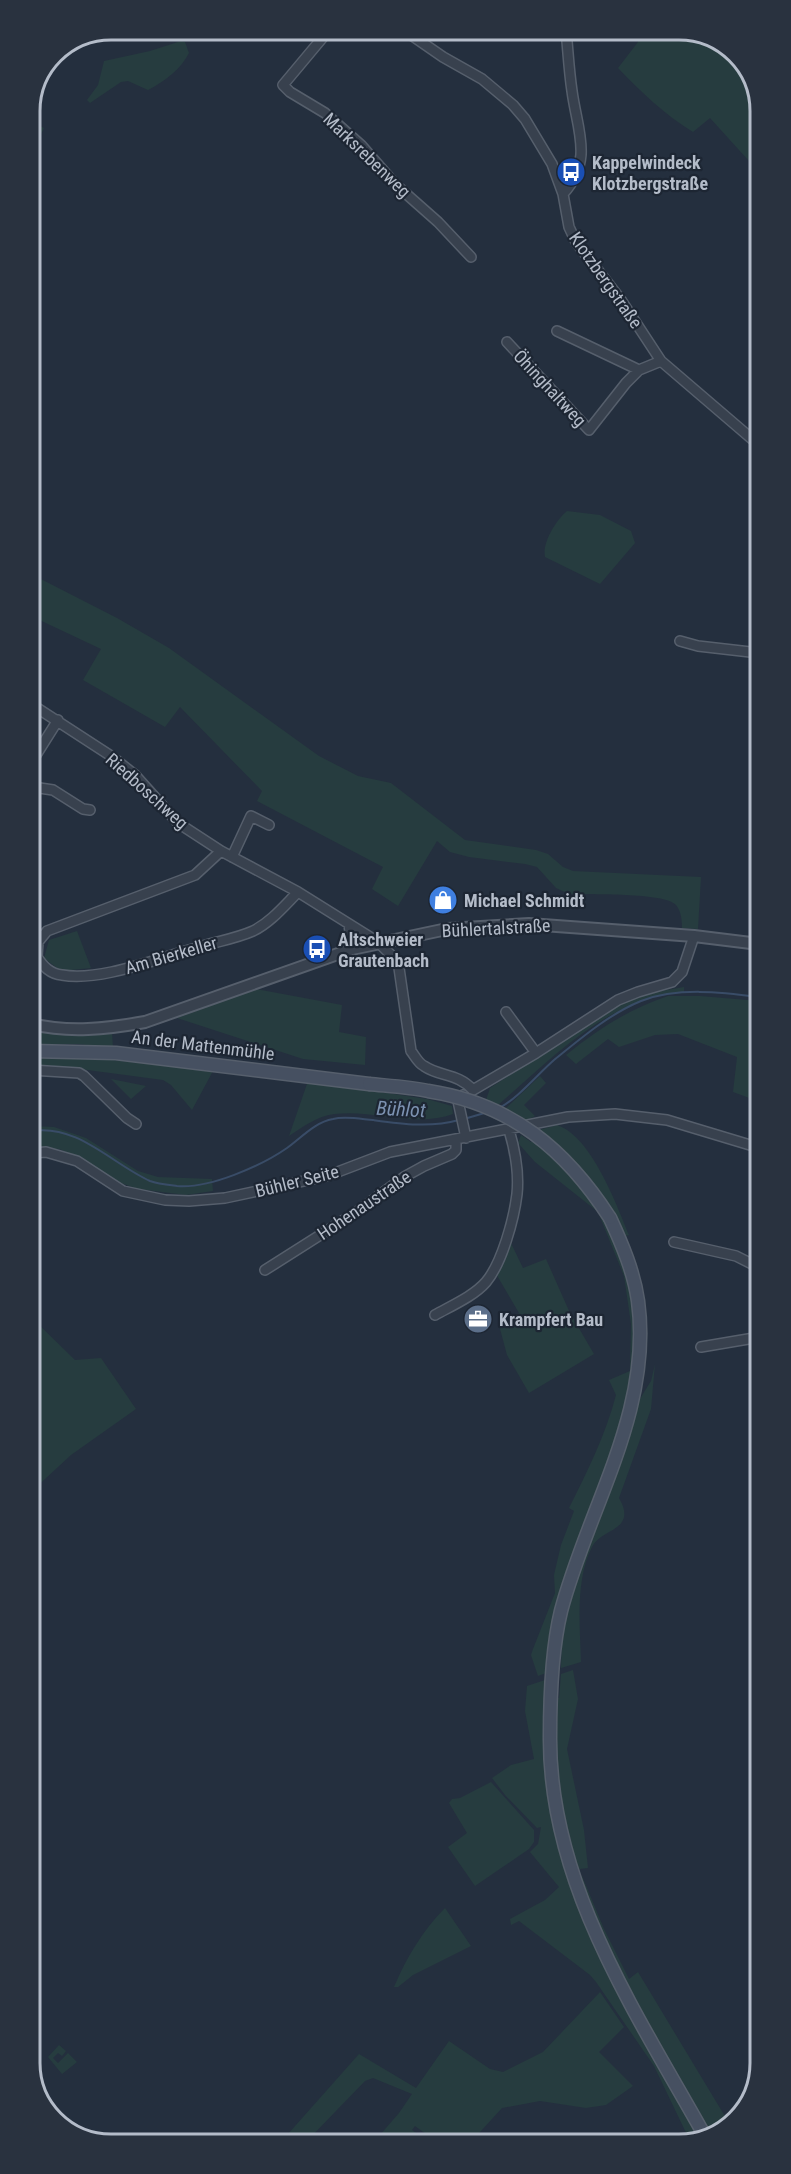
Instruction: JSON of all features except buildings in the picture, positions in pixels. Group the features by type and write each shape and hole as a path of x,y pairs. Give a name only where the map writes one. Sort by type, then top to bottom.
{"main road":[{"name":"An der Mattenmühle","path":"41,1051 116,1053 429,1091 455,1097 494,1111 524,1126 543,1139 589,1186 610,1218 632,1272 638,1299 640,1332 636,1393 561,1612 550,1705 550,1760 563,1838 589,1918 628,1999 701,2130"}],"street":[{"name":"Marksrebenweg","path":"320,40 283,85 290,92 325,113 361,145 394,184 438,222 471,257"},
{"name":"Klotzbergstraße","path":"419,41 482,79 513,105 539,140 552,164 563,194 569,227 576,242 621,300 661,361 750,436"},
{"path":"563,194 575,178 582,152 579,120 569,75 567,41"},
{"path":"557,331 639,370"},
{"name":"Öhinghaltweg","path":"507,342 589,430 639,370 661,361"},
{"path":"680,641 698,646 750,652"},
{"name":"Riedboschweg","path":"41,710 135,775 178,823 221,851 298,892 378,942 395,959 399,968 411,1051 425,1067 467,1083 469,1092"},
{"path":"41,748 58,720"},
{"path":"41,788 53,790 83,809 90,810"},
{"path":"232,857 251,816 270,825"},
{"name":"Am Bierkeller","path":"41,939 48,931 195,875 221,851"},
{"name":"Am Bierkeller","path":"41,964 52,973 61,975 86,976 113,972 252,931 273,918 298,892"},
{"path":"349,924 352,949"},
{"name":"Bühlertalstraße","path":"41,1025 76,1030 113,1028 145,1022 352,949 447,929 529,924 694,936 750,943"},
{"path":"461,1139 464,1125 458,1101 618,1000 672,982 682,972 694,936"},
{"path":"506,1012 536,1053"},
{"path":"41,1070 71,1071 84,1076 136,1124"},
{"name":"Bühler Seite","path":"40,1152 77,1161 123,1191 165,1200 189,1202 225,1198 327,1176 390,1152 568,1117 615,1114 667,1120 750,1145"},
{"path":"435,1315 486,1282 500,1255 517,1194 515,1148 509,1130"},
{"name":"Hohenaustraße","path":"266,1270 358,1211 404,1177 452,1154 461,1139"},
{"path":"674,1242 736,1256 750,1263"},
{"path":"700,1347 750,1339"}],"green space":[{"path":"181,41 185,42 189,53 186,59 177,70 160,83 148,90 128,81 121,82 90,103 87,100 98,85 104,61 150,51"},
{"path":"638,42 693,42 715,50 730,61 745,84 750,102 750,162 710,118 693,132 654,103 618,68"},
{"path":"567,511 600,515 631,531 635,543 600,584 545,557 546,545 551,532"},
{"path":"41,579 169,648 319,756 358,776 391,783 465,840 536,850 548,854 563,867 573,871 701,877 698,929 682,928 679,910 669,901 642,896 569,894 556,888 537,867 469,857 450,852 437,841 398,906 372,889 383,867 257,801 262,791 180,707 165,727 83,680 101,649 41,621"},
{"path":"77,931 91,968 61,971 44,958 49,940"},
{"path":"684,987 684,992 657,996 631,1005 606,1018 560,1051 497,1106 486,1100 490,1088 624,1003 649,993"},
{"path":"256,989 342,1005 339,1032 366,1037 365,1065 303,1059 177,1018"},
{"path":"668,996 750,1000 750,1098 733,1092 737,1057 678,1034 655,1035 619,1047 608,1039 576,1064 566,1055 614,1021"},
{"path":"41,1031 72,1034 112,1033 113,1048 78,1044 41,1044"},
{"path":"41,1058 94,1058 213,1071 192,1110 171,1085 163,1080 80,1069 41,1069"},
{"path":"540,1076 546,1083 524,1105 535,1116 526,1121 504,1110"},
{"path":"111,1079 146,1086 131,1099"},
{"path":"308,1081 427,1099 452,1106 453,1114 439,1118 409,1119 349,1113 334,1114 316,1119 289,1136"},
{"path":"557,1125 581,1142 591,1156 601,1172 629,1235 625,1236 609,1206 589,1178 565,1152 539,1130"},
{"path":"40,1126 54,1127 86,1138 138,1171 158,1177 212,1179 213,1191 186,1195 138,1189 118,1182 76,1156 59,1149 40,1148"},
{"path":"521,1135 531,1142 533,1140 561,1165 585,1192 598,1212 535,1162 518,1143"},
{"path":"598,1213 605,1222 619,1255 630,1289 635,1324 634,1360 628,1397 616,1440 562,1585 550,1648 547,1649 546,1673 538,1676 531,1655 555,1593 554,1575 561,1545 574,1511 569,1508 612,1410 616,1395 609,1380 630,1371 631,1324 624,1276"},
{"path":"509,1239 523,1268 546,1259 570,1313 594,1354 529,1393 507,1355 499,1325 519,1313 495,1272"},
{"path":"40,1326 75,1360 101,1358 136,1409 71,1455 40,1483"},
{"path":"655,1364 651,1409 619,1498 624,1509 624,1517 616,1528 592,1547 583,1574 580,1603 581,1662 561,1668 562,1632 576,1574 638,1402 651,1381"},
{"path":"573,1670 578,1699 567,1749 584,1830 588,1868 580,1869 576,1867 567,1832 556,1767 556,1698 559,1698 561,1674"},
{"path":"545,1680 544,1754 548,1786 564,1862 698,2131 686,2133 654,2066 590,1975 519,1921 511,1925 510,1919 545,1900 559,1887 530,1852 538,1844 541,1827 537,1828 492,1778 511,1765 534,1759 525,1711 527,1686"},
{"path":"491,1782 534,1830 534,1842 529,1849 475,1886 448,1847 467,1833 449,1803 452,1799 460,1798"},
{"path":"582,1876 604,1929 629,1979 638,1972 725,2117 719,2122 707,2128 657,2041 623,1977 580,1878"},
{"path":"445,1908 471,1946 413,1975 398,1987 394,1987 416,1945"},
{"path":"600,1992 624,2027 599,2052 633,2086 606,2105 586,2108 540,2101 502,2108 479,2134 425,2134 415,2126 412,2130 417,2134 381,2133 412,2094 373,2078 365,2081 314,2133 289,2133 359,2054 416,2088 449,2041 490,2069 503,2072 543,2052"},
{"path":"59,2045 66,2051 62,2056 58,2053 53,2058 58,2063 68,2053 77,2062 62,2074 48,2057"}],"waterway":[{"name":"Bühlot","path":"499,1108 513,1099 554,1060 606,1020 629,1006 655,997 684,992 715,992 750,996"},
{"name":"Bühlot","path":"464,1119 488,1112"},
{"name":"Bühlot","path":"40,1131 64,1133 80,1139 150,1181 190,1186 219,1180 249,1169 287,1148 314,1127 333,1119 353,1118 416,1124 437,1124 459,1120"}],"place":[{"name":"Kappelwindeck Klotzbergstraße","path":"571,172"},
{"name":"Michael Schmidt","path":"443,900"},
{"name":"Altschweier Grautenbach","path":"317,949"},
{"name":"Krampfert Bau","path":"478,1319"}]}
